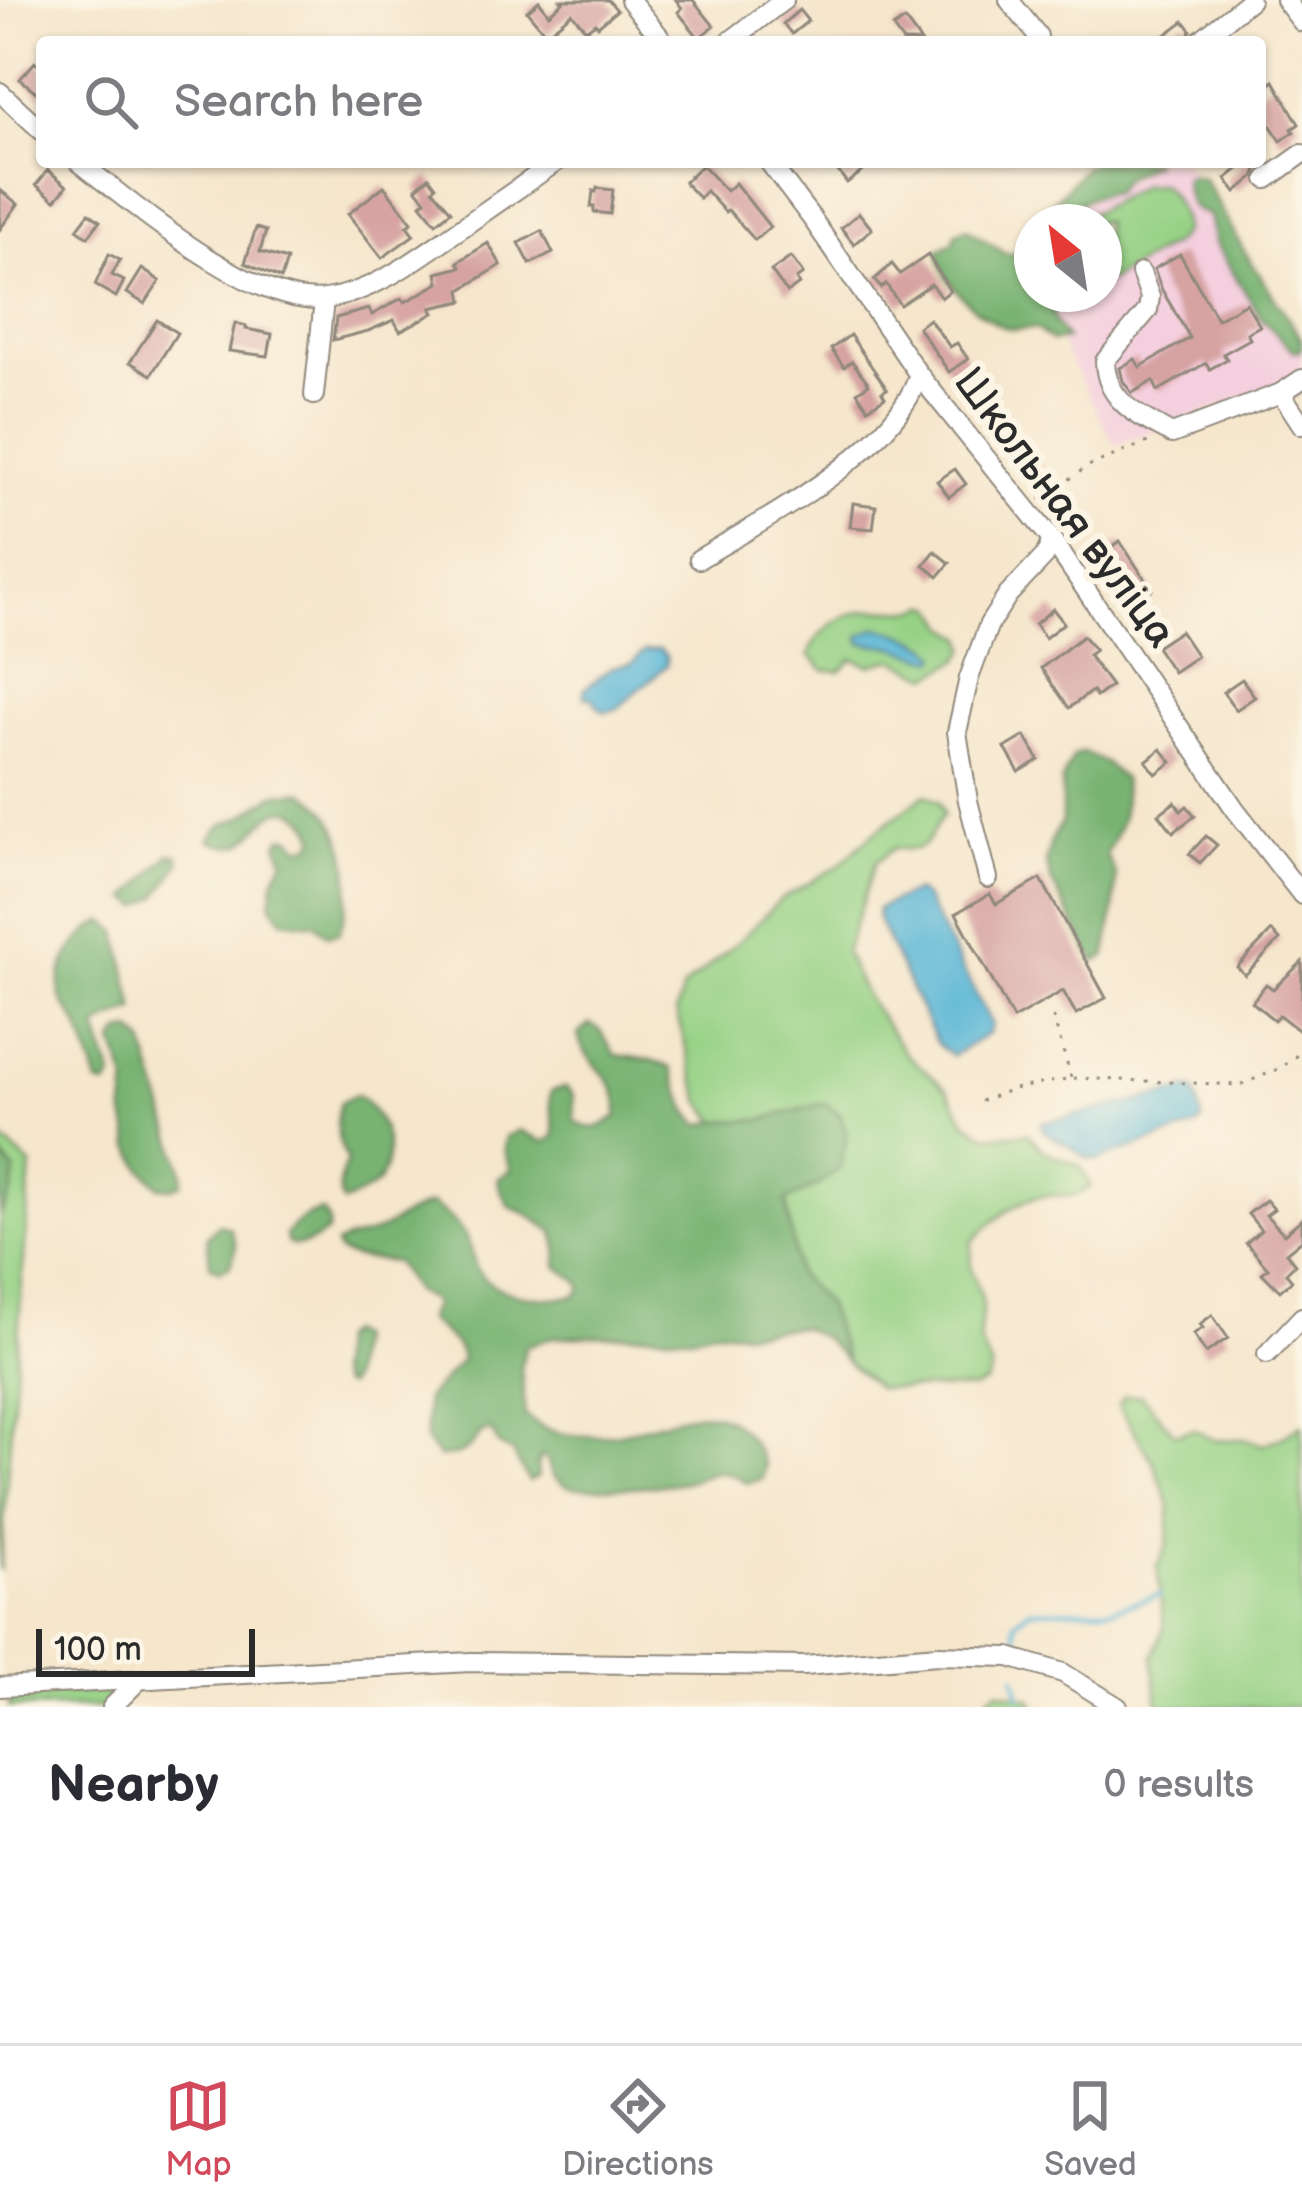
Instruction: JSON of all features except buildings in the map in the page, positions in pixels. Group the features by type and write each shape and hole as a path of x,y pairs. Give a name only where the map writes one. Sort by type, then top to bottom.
{"street":[{"path":"630,0 659,36"},
{"path":"737,36 784,0"},
{"path":"1010,0 1038,36"},
{"path":"1205,36 1250,0"},
{"path":"1285,0 1302,22"},
{"path":"0,92 36,125"},
{"path":"1267,179 1302,154"},
{"path":"87,168 157,223 239,276 285,296 324,300 369,286 407,266 547,168"},
{"name":"Школьная вуліца","path":"773,168 920,374 1052,540 1235,809 1302,895"},
{"path":"1141,273 1150,297 1148,310 1105,361 1106,378 1125,407 1172,434 1281,393 1302,380"},
{"path":"314,395 324,300"},
{"path":"699,560 812,490 865,447 914,390 920,374"},
{"path":"1281,393 1302,425"},
{"path":"988,878 968,802 957,732 969,678 989,624 1008,595 1045,556 1052,540"},
{"path":"1267,1354 1302,1317"},
{"path":"1,1692 472,1662 804,1666 938,1655 1009,1657 1063,1672 1118,1707"},
{"path":"112,1707 140,1680"}],"path":[{"path":"1026,510 1088,466 1172,434"},
{"path":"1053,1017 1072,1078"},
{"path":"981,1102 1013,1089 1072,1078 1240,1085 1281,1068 1302,1051"}],"shaded area":[{"path":"1147,168 1187,168 1302,338 1302,367 1270,387 1115,445 1044,312 1122,312 1122,204 1084,204"}],"green space":[{"path":"1084,168 1144,168 1123,179 1114,192 1080,204 1052,204"},
{"path":"1184,179 1204,179 1302,340 1300,351 1294,351 1262,319 1215,243 1209,215 1189,203"},
{"path":"1161,184 1177,205 1184,231 1174,243 1122,273 1122,204 1108,204 1142,185"},
{"path":"966,228 1006,254 1014,254 1014,312 1052,312 1066,339 1052,341 1036,329 1010,329 973,307 945,273 939,250"},
{"path":"936,607 947,626 964,637 967,649 959,660 930,676 893,659 870,665 852,659 840,671 824,670 809,654 826,630 850,614"},
{"path":"1084,752 1123,779 1124,791 1122,818 1106,854 1116,875 1114,909 1106,956 1095,962 1051,881 1046,862 1062,821 1062,780 1073,756"},
{"path":"304,792 332,820 346,855 348,894 339,933 327,935 316,924 282,920 271,903 274,880 284,860 278,844 282,837 311,846 316,836 297,813 276,812 238,845 209,840 220,826 277,793"},
{"path":"926,794 939,802 944,814 921,847 894,848 875,863 845,953 864,993 905,1053 947,1089 966,1121 987,1136 1027,1133 1044,1151 1080,1166 1091,1186 1070,1196 1027,1200 1001,1215 972,1242 971,1268 983,1302 979,1341 992,1369 986,1382 973,1389 878,1388 847,1362 826,1304 797,1274 786,1201 817,1186 825,1104 760,1120 717,1121 701,1101 676,1012 683,988 780,900 838,866"},
{"path":"170,854 178,855 180,863 158,896 140,907 128,898"},
{"path":"106,921 118,932 135,1010 97,1029 113,1078 106,1086 98,1084 60,986 71,951 87,932"},
{"path":"590,1024 600,1030 615,1055 671,1068 688,1111 700,1125 760,1120 825,1103 841,1115 847,1137 840,1168 786,1201 797,1274 826,1304 847,1362 825,1339 801,1327 713,1330 691,1336 553,1337 526,1346 521,1366 525,1416 546,1429 602,1435 694,1414 724,1417 751,1442 765,1465 762,1479 747,1483 729,1473 715,1472 675,1484 575,1487 552,1475 547,1459 541,1456 538,1477 529,1482 513,1453 499,1445 491,1431 482,1432 459,1455 438,1457 426,1441 426,1399 461,1360 458,1347 427,1319 431,1300 415,1292 395,1262 353,1257 339,1252 336,1245 431,1204 458,1226 486,1280 509,1292 575,1296 582,1288 557,1266 554,1232 510,1207 498,1179 511,1170 504,1149 506,1137 520,1130 544,1142 554,1137 551,1091 566,1087 574,1095 575,1121 586,1127 601,1126 617,1117 615,1091 581,1045 578,1034"},
{"path":"133,1031 144,1042 183,1173 182,1183 172,1188 159,1187 131,1147 124,1109 127,1082 114,1043 121,1033"},
{"path":"356,1095 380,1123 386,1159 374,1186 343,1203 339,1188 347,1161 337,1119 340,1103"},
{"path":"0,1138 31,1165 0,1572"},
{"path":"0,1155 15,1171 12,1192 0,1216"},
{"path":"322,1211 328,1231 304,1244 288,1244 285,1235 293,1227"},
{"path":"219,1224 230,1228 236,1246 230,1266 220,1271 210,1265 207,1236"},
{"path":"346,1332 356,1338 347,1386 341,1385 336,1372 338,1340"},
{"path":"1141,1395 1175,1434 1194,1429 1214,1440 1244,1439 1263,1445 1302,1424 1302,1707 1162,1707 1158,1702 1153,1657 1164,1628 1157,1565 1168,1544 1170,1506 1154,1463 1118,1405 1124,1396"},
{"path":"117,1689 102,1707 9,1707 10,1700 21,1693"},
{"path":"998,1690 1031,1699 1036,1707 984,1707"}],"water":[{"path":"877,628 911,637 939,656 936,660 861,642 860,636"},
{"path":"660,649 667,665 617,709 605,712 592,697 585,697 584,689 612,667 632,663 644,651"},
{"path":"916,891 924,897 992,1024 988,1034 952,1056 937,1044 878,920 877,909"},
{"path":"1195,1091 1202,1121 1196,1127 1098,1160 1043,1130 1041,1123"}],"waterway":[{"path":"1017,1642 1015,1622 1029,1610 1112,1609 1160,1595"},
{"path":"1015,1676 1020,1697"}]}
